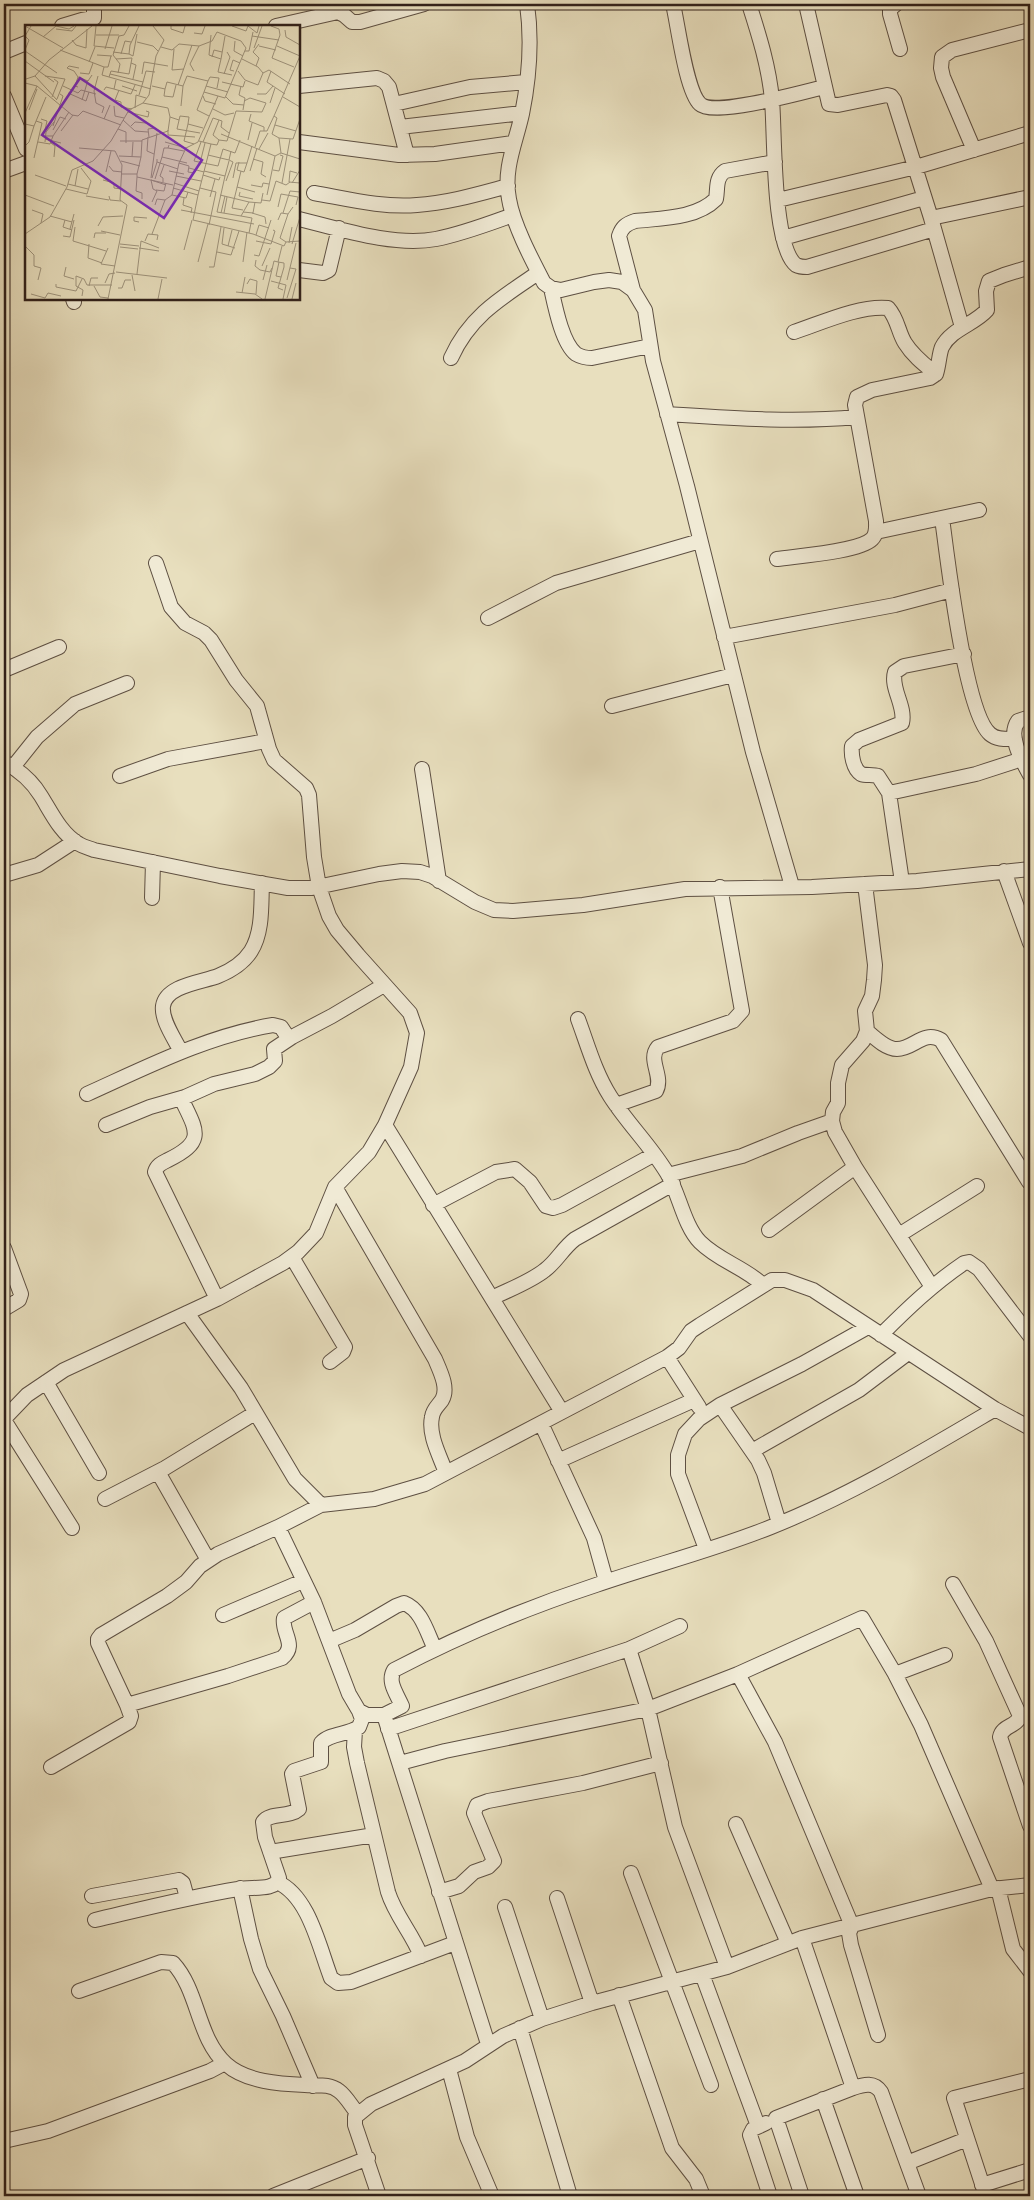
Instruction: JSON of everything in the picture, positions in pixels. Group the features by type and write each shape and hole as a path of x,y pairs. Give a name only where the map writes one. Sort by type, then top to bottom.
{"street":[{"path":"70,25 87,23 94,18 94,4"},
{"path":"280,25 338,12 344,14 352,22 360,22 424,4"},
{"path":"527,4 529,40 526,82 522,113 508,167 508,186 513,215 538,272 544,283 550,288 561,290 609,280 622,282 633,290"},
{"path":"673,4 691,90 699,103 704,107 718,108 772,100 824,87"},
{"path":"749,4 765,61 772,100 778,200 783,238 794,262 801,267 822,263 933,224 1030,197"},
{"path":"806,4 824,87 830,105 891,96 916,167 962,328"},
{"path":"896,4 892,5 890,14 900,49"},
{"path":"974,150 943,78 941,68 942,57 952,50 1030,30"},
{"path":"4,52 24,49"},
{"path":"300,86 377,78 384,81 390,88 407,154"},
{"path":"394,104 470,87 526,82"},
{"path":"4,96 25,147"},
{"path":"400,126 522,113"},
{"path":"778,200 916,167 1030,133"},
{"path":"300,142 407,154 434,154 513,143"},
{"path":"775,162 724,172 718,180 716,199 703,209 693,213 627,224 621,229 619,236 633,290 645,310 650,346 733,675 792,886"},
{"path":"4,171 25,163"},
{"path":"314,193 362,202 416,205 439,203 508,186"},
{"path":"783,238 924,198"},
{"path":"300,219 404,241 420,241 455,234 513,215"},
{"path":"300,270 323,272 329,270 338,228"},
{"path":"936,374 941,348 962,328 982,316 988,310 986,291 989,281 1004,274 1030,268"},
{"path":"451,358 469,326 480,315 538,272"},
{"path":"550,288 561,326 576,354 592,358 650,346"},
{"path":"794,332 863,310 877,307 888,308 895,316 906,344 936,374"},
{"path":"876,532 876,521 857,418 856,397 863,393 924,380 936,374"},
{"path":"667,414 786,420 857,418"},
{"path":"777,559 858,547 867,543 876,532 979,510"},
{"path":"942,518 952,590 969,680 984,726 996,738 1015,739"},
{"path":"488,618 556,583 700,541"},
{"path":"72,1528 4,1420 27,1395 72,1366 217,1299 292,1257 308,1243 316,1233 335,1187 369,1152 385,1125 411,1067 418,1033 410,1013 337,930 324,905 319,887 312,842 309,795 303,784 281,768 274,760 266,741 264,725 257,706 236,680 211,640 204,633 184,623 171,607 156,563"},
{"path":"724,637 895,605 952,590"},
{"path":"4,670 59,647"},
{"path":"886,787 873,774 862,774 855,765 851,751 854,743 859,740 902,723 902,714 894,681 895,672 904,666 964,654"},
{"path":"612,706 733,675"},
{"path":"127,683 75,704 8,764 32,783 56,821 75,841 94,850 288,888 319,887 402,871 420,872 494,910 513,911 583,905 685,889 902,882 1030,870"},
{"path":"1030,717 1015,725 1015,739 1030,775"},
{"path":"120,776 168,760 266,741"},
{"path":"886,787 976,774 1022,759"},
{"path":"878,762 886,787 902,882"},
{"path":"422,769 439,881"},
{"path":"4,875 38,865 75,841"},
{"path":"152,898 153,862"},
{"path":"1004,871 1030,944"},
{"path":"181,1052 164,1016 163,1005 166,999 184,985 226,973 250,952 259,931 262,883"},
{"path":"865,884 875,965 872,996 865,1012 867,1031 863,1041 842,1065 838,1083 838,1103 833,1112 832,1121 855,1167 932,1287"},
{"path":"616,1105 656,1091 660,1080 654,1057 658,1047 682,1037 733,1021 742,1011 720,887"},
{"path":"106,1125 214,1084 241,1079 265,1069 275,1060 274,1049 384,985"},
{"path":"578,1019 597,1072 616,1105 670,1179 680,1206 698,1240 712,1254 746,1271 763,1285"},
{"path":"87,1094 181,1052 224,1037 273,1026 280,1027 287,1036 292,1037"},
{"path":"867,1031 888,1047 896,1049 904,1048 925,1037 934,1037 941,1040 1029,1182"},
{"path":"181,1098 193,1124 195,1137 188,1149 160,1164 155,1172 217,1299"},
{"path":"492,1298 544,1271 559,1257 563,1249 575,1239 670,1179 742,1156 798,1132 832,1121"},
{"path":"385,1125 562,1412"},
{"path":"434,1205 496,1172 515,1169 530,1182 546,1206 553,1208 562,1205 653,1155"},
{"path":"769,1230 855,1167"},
{"path":"899,1236 976,1186"},
{"path":"335,1187 435,1359 441,1374 445,1387 444,1396 434,1409 431,1429 446,1473"},
{"path":"4,1248 21,1294 19,1300 4,1309"},
{"path":"292,1257 345,1347 344,1352 330,1362"},
{"path":"881,1335 908,1307 932,1287 964,1263 969,1262 974,1264 1030,1336"},
{"path":"50,1767 129,1722 131,1716 127,1705 100,1650 98,1639 109,1629 180,1586 208,1560 278,1527 321,1504 374,1499 424,1484 667,1357 680,1348 691,1331 763,1285 778,1279 813,1290 995,1409 1030,1428"},
{"path":"187,1313 229,1372 295,1478 321,1504"},
{"path":"706,1549 678,1474 678,1463 685,1434 720,1404 802,1364 868,1327"},
{"path":"752,1451 859,1390 908,1353"},
{"path":"667,1357 704,1416"},
{"path":"46,1382 99,1473"},
{"path":"558,1461 694,1400"},
{"path":"720,1404 752,1451 764,1473 779,1523"},
{"path":"359,1711 367,1715 384,1715 402,1706 391,1683 391,1675 394,1670 435,1649 509,1616 779,1523 851,1490 995,1409"},
{"path":"105,1499 158,1472 255,1413"},
{"path":"541,1423 594,1538 606,1582"},
{"path":"158,1472 208,1560"},
{"path":"94,1920 187,1898 240,1888 272,1887 278,1878 263,1828 265,1819 292,1814 298,1809 293,1780 294,1771 321,1762 321,1744 324,1740 356,1730 362,1723 359,1711 349,1694 314,1602 278,1527"},
{"path":"223,1615 304,1581"},
{"path":"953,1584 986,1641 1020,1716 1019,1720 1003,1730 1000,1736 1030,1826"},
{"path":"127,1705 276,1661 287,1654 290,1646 284,1629 284,1618 314,1602"},
{"path":"329,1641 355,1630 404,1603 413,1607 418,1614 435,1649"},
{"path":"400,1763 446,1751 648,1709 738,1674 862,1618 895,1674 921,1725 995,1889 1013,1950 1030,1970"},
{"path":"388,1729 629,1649 680,1626"},
{"path":"629,1649 648,1709 674,1827 727,1967"},
{"path":"895,1674 945,1655"},
{"path":"738,1674 775,1742 852,1926 849,1933 851,1945 878,2035"},
{"path":"384,1715 488,2044"},
{"path":"356,1730 354,1747 356,1762 392,1906 415,1939 421,1956"},
{"path":"439,1892 459,1886 474,1872 488,1867 494,1861 474,1814 477,1805 583,1783 661,1763"},
{"path":"736,1824 788,1943"},
{"path":"270,1852 374,1835"},
{"path":"631,1873 710,2085"},
{"path":"92,1896 179,1880 183,1883 187,1898"},
{"path":"277,1882 292,1890 304,1907 332,1978 338,1983 351,1982 455,1943"},
{"path":"380,2196 355,2125 355,2116 371,2104 465,2061 488,2044 520,2028 542,2019 619,1995 727,1967 802,1938 995,1889 1030,1885"},
{"path":"240,1888 251,1939 260,1969 284,2016 313,2086"},
{"path":"557,1898 592,2003"},
{"path":"505,1908 542,2019"},
{"path":"802,1938 854,2088"},
{"path":"79,1991 161,1962 173,1964 184,1979 211,2042 225,2063 249,2078 332,2087 338,2090 358,2114"},
{"path":"702,1974 758,2126"},
{"path":"619,1995 672,2148 696,2179 703,2196"},
{"path":"520,2028 570,2196"},
{"path":"4,2141 48,2131 210,2071 225,2063"},
{"path":"449,2068 467,2136 492,2196"},
{"path":"1030,2079 954,2098 984,2191 1030,2170"},
{"path":"770,2196 750,2135 753,2129 823,2099 854,2088 872,2085 878,2087 881,2092 919,2196"},
{"path":"823,2099 857,2196"},
{"path":"776,2118 802,2196"},
{"path":"907,2163 966,2138"},
{"path":"273,2196 368,2158"}]}
